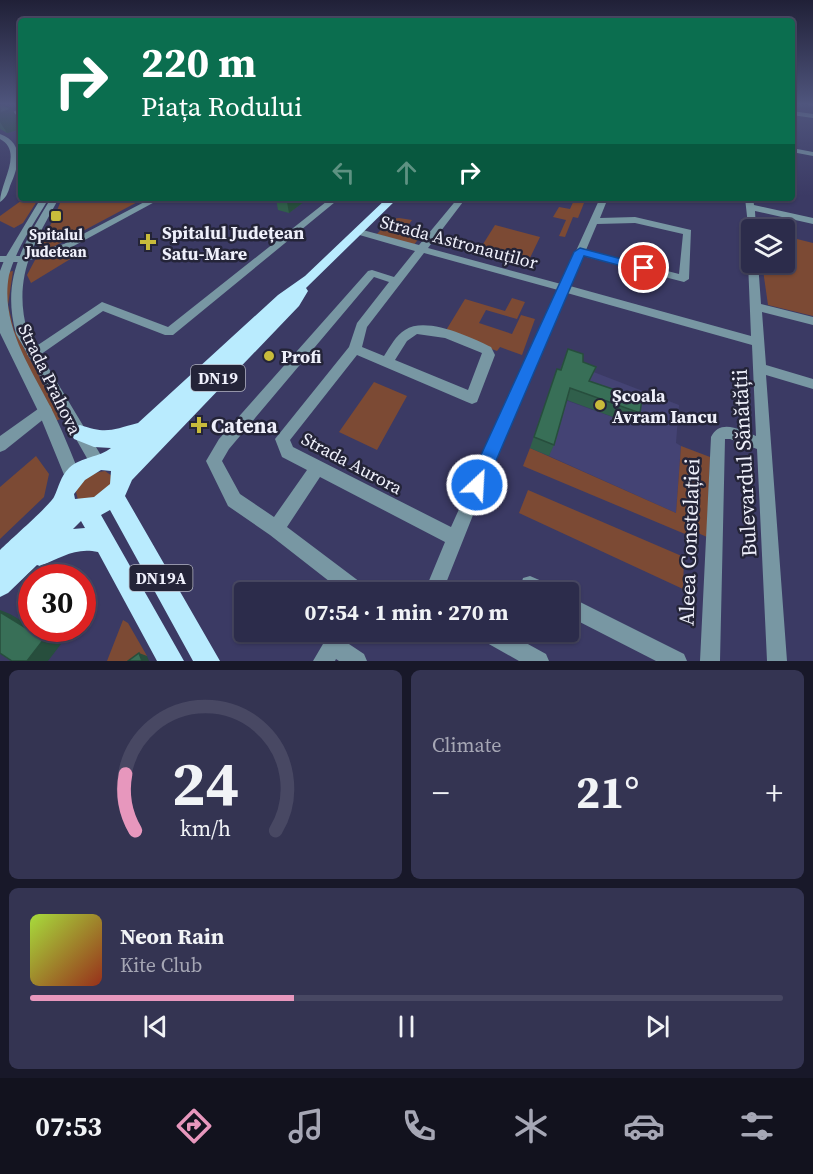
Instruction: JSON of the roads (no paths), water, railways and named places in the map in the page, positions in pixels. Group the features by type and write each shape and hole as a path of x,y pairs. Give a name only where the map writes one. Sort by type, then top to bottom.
{"main road":[{"name":"DN19","path":"0,585 11,565 76,508 101,506 111,473 150,424 283,298 310,279 390,201"},
{"name":"DN19","path":"76,508 67,486 73,477 82,470 111,473 294,303 310,279"},
{"path":"80,433 96,440 106,441 129,435 150,424"},
{"name":"DN19A","path":"111,473 207,661"},
{"name":"DN19A","path":"76,508 105,543 171,661"},
{"path":"11,565 80,538 105,543"}],"street":[{"path":"0,136 7,139 18,151 14,172 0,199"},
{"path":"795,151 813,154"},
{"name":"Strada Prahova","path":"47,201 11,258 3,277 0,312 3,328 45,410 73,477"},
{"path":"11,258 81,240 152,201"},
{"path":"33,354 102,306 169,332 332,201"},
{"name":"Strada Aurora","path":"456,539 287,452 282,439 354,349 361,326 460,201"},
{"path":"437,582 562,287 603,201"},
{"path":"751,219 750,203 813,221"},
{"path":"580,252 684,279 688,232 635,220 595,221"},
{"name":"Strada Astronauților","path":"359,231 758,342"},
{"name":"Strada Prahova","path":"11,258 16,276 15,307 19,328 80,433 111,473"},
{"path":"344,582 276,529 234,500 213,461 224,444 372,273 396,281"},
{"name":"Bulevardul Sănătății","path":"754,273 777,661"},
{"path":"756,307 813,321"},
{"path":"354,349 387,363 472,398 489,355 487,350 472,344 431,330 417,329 410,331 387,363"},
{"path":"760,368 813,384"},
{"path":"0,445 45,410"},
{"name":"Aleea Constelației","path":"710,661 718,437 722,433 730,433 764,445"},
{"path":"276,529 317,469"},
{"path":"579,611 677,661"},
{"path":"505,642 539,661"},
{"path":"333,646 357,661"}],"place":[{"name":"Spitalul Judetean","path":"56,216"},
{"name":"Spitalul Județean Satu-Mare","path":"148,242"},
{"name":"Profi","path":"269,356"},
{"name":"Școala Avram Iancu","path":"600,405"},
{"name":"Catena","path":"199,425"}]}
